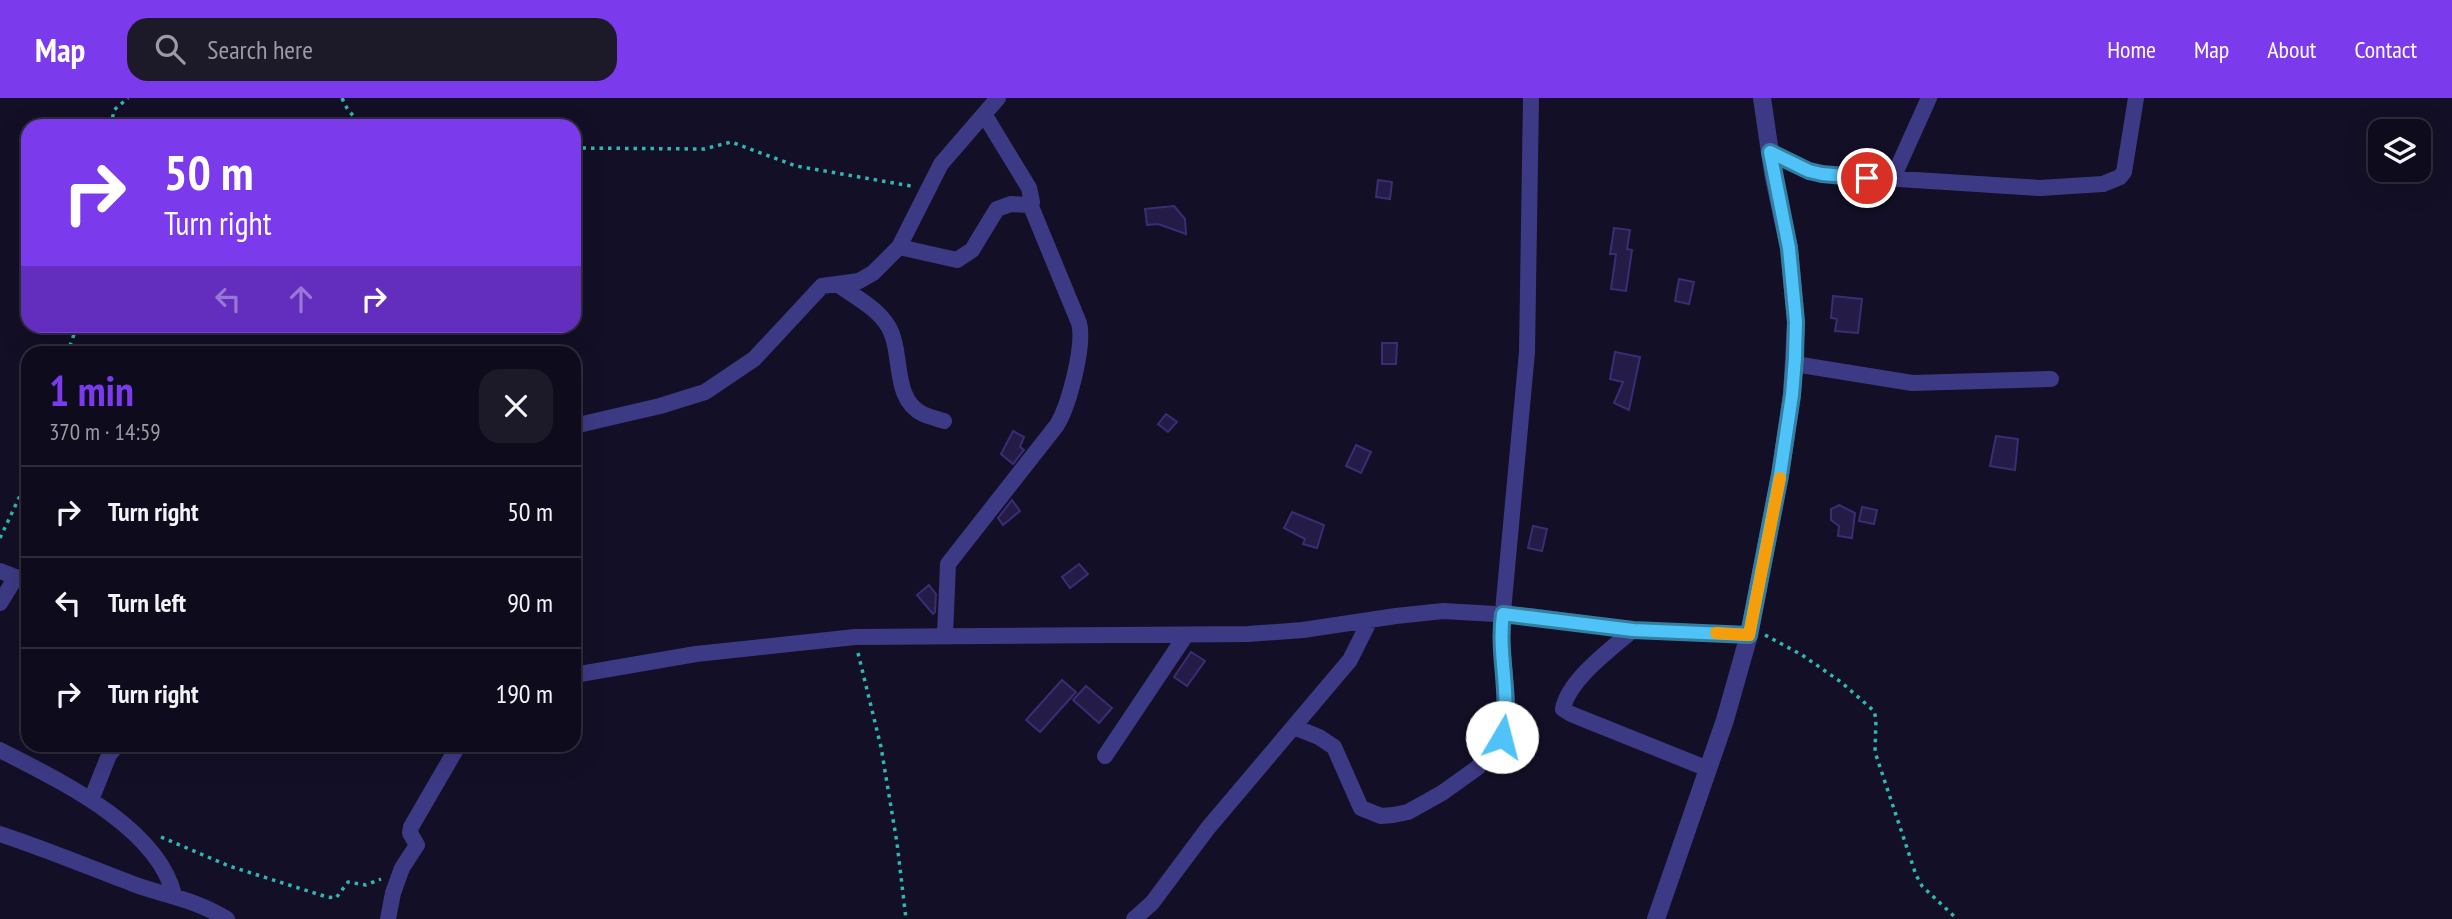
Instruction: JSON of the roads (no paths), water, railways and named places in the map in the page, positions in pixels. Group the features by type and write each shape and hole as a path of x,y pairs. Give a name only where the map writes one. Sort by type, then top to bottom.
{"street":[{"path":"581,424 660,406 705,392 754,359 781,333 817,290 827,285 853,283 864,278 899,247 941,164 998,98"},
{"path":"1294,727 1319,737 1334,747 1361,808 1381,816 1408,812 1442,793 1477,768 1493,752 1502,737 1507,699 1501,650 1503,614 1527,352 1531,98"},
{"path":"1656,919 1708,769 1750,631 1780,475 1795,364 1796,322 1789,248 1762,98"},
{"path":"1892,180 1929,98"},
{"path":"1770,152 1809,171 1822,174 2040,188 2103,184 2120,177 2124,172 2136,98"},
{"path":"945,635 948,564 1057,425 1066,404 1082,340 1079,323 1030,204 1032,195 1029,188 984,114"},
{"path":"899,247 957,260 978,243 997,209 1004,205 1030,204"},
{"path":"837,284 886,323 896,345 902,387 907,399 923,414 944,421"},
{"path":"1795,364 1912,383 2051,379"},
{"path":"0,571 21,580"},
{"path":"0,603 21,581"},
{"path":"581,674 696,654 855,637 1186,635 1303,630 1420,612 1503,614 1633,630 1750,631"},
{"path":"1134,919 1152,903 1208,828 1356,650 1370,620"},
{"path":"1633,630 1585,672 1565,701 1563,709 1708,769"},
{"path":"1105,756 1186,635"},
{"path":"0,750 78,790 125,825 163,866 170,878 174,895"},
{"path":"91,800 111,752"},
{"path":"388,919 402,868 416,845 410,833 411,827 455,752"},
{"path":"0,834 139,886 191,900 227,919"}]}
